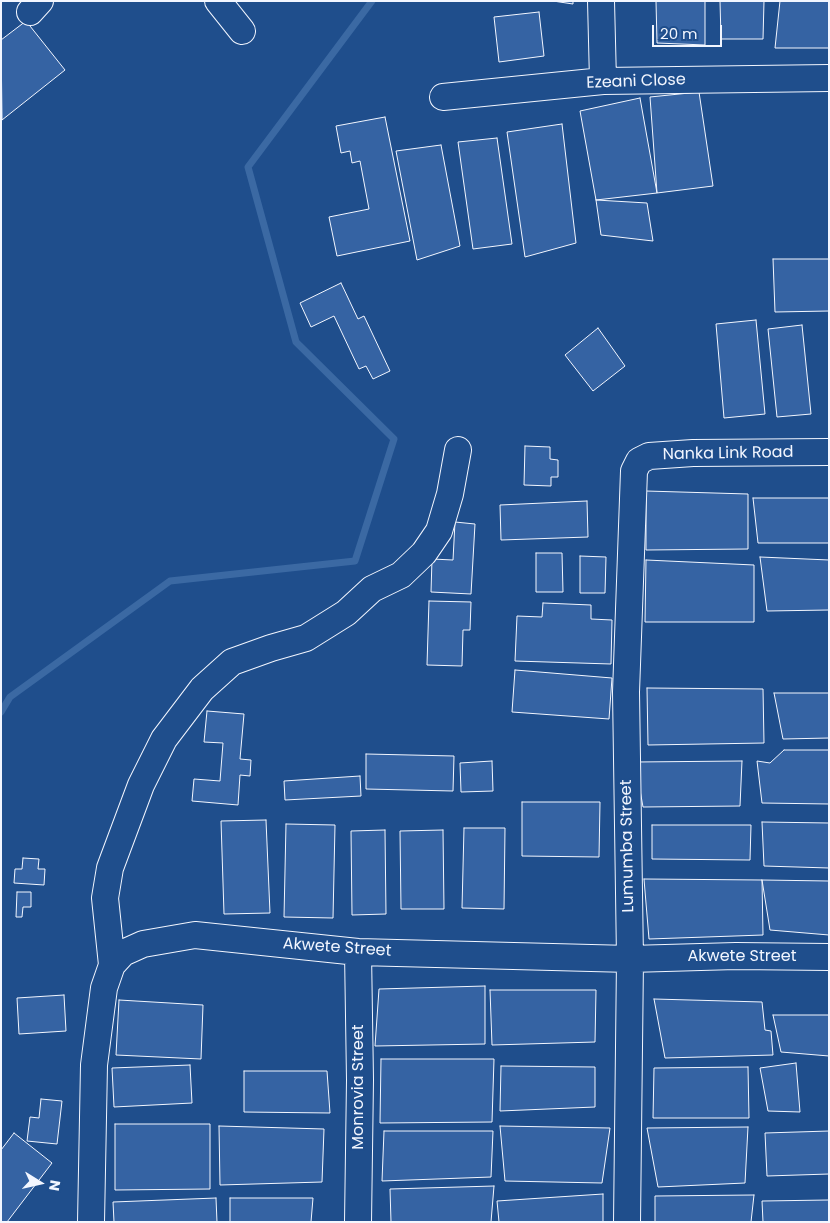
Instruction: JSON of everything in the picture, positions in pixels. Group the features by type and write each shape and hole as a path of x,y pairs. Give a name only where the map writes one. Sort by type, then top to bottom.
{"street":[{"path":"218,1 242,31"},
{"path":"601,1 603,81"},
{"name":"Ezeani Close","path":"443,97 603,81 829,78"},
{"path":"91,1222 94,1065 104,988 112,965 105,898 110,868 141,785 164,739 202,689 232,662 306,638 346,612 372,590 401,575 424,553 438,531 450,494 458,450"},
{"name":"Nanka Link Road","path":"634,471 639,461 649,456 693,453 829,452"},
{"name":"Lumumba Street","path":"627,1222 630,959 626,692 634,471"},
{"name":"Akwete Street","path":"112,965 123,953 143,944 195,935 358,952 630,959 736,956 829,957"},
{"name":"Monrovia Street","path":"358,952 360,1080 358,1222"}],"building":[{"path":"553,1 573,1 573,4"},
{"path":"656,1 705,1 705,45 657,43"},
{"path":"720,1 764,1 763,39 721,39"},
{"path":"780,1 829,1 829,48 775,48"},
{"path":"539,12 544,56 499,62 494,17"},
{"path":"26,21 65,70 2,120 1,40"},
{"path":"699,92 713,186 657,193 650,97"},
{"path":"640,98 657,193 596,200 580,111"},
{"path":"385,117 410,241 337,256 329,217 369,209 360,161 352,163 350,151 341,153 336,126"},
{"path":"562,124 576,243 525,257 507,132"},
{"path":"497,138 512,244 473,249 458,142"},
{"path":"441,145 460,246 417,260 396,151"},
{"path":"596,200 647,203 653,241 601,235"},
{"path":"773,259 829,259 829,311 775,312"},
{"path":"341,283 358,319 364,316 390,371 373,379 366,366 359,369 334,316 311,327 300,303"},
{"path":"756,320 765,414 724,418 716,324"},
{"path":"802,325 811,414 777,417 768,329"},
{"path":"598,328 625,366 593,391 565,355"},
{"path":"525,446 550,447 550,459 558,460 558,477 551,477 551,486 524,485"},
{"path":"646,491 748,494 748,549 646,550"},
{"path":"753,498 829,498 829,543 758,543"},
{"path":"587,501 588,537 501,540 500,505"},
{"path":"455,522 475,524 471,594 431,592 432,559 453,560"},
{"path":"536,553 562,553 563,592 536,592"},
{"path":"580,556 606,557 605,593 580,593"},
{"path":"760,557 829,560 829,610 767,611"},
{"path":"646,560 754,565 754,622 645,622"},
{"path":"429,601 471,602 470,630 463,630 462,666 427,665"},
{"path":"543,603 591,605 591,619 612,620 611,664 515,661 517,616 542,617"},
{"path":"515,670 612,678 609,719 512,712"},
{"path":"647,688 763,689 764,743 648,745"},
{"path":"774,693 829,693 829,738 783,739"},
{"path":"207,711 244,714 240,759 251,760 250,776 240,775 238,805 192,801 194,779 220,781 223,743 204,742"},
{"path":"784,750 829,750 829,804 762,803 757,761 770,763"},
{"path":"366,754 454,756 453,791 366,789"},
{"path":"492,761 493,791 461,792 460,763"},
{"path":"742,761 740,806 643,807 635,762"},
{"path":"360,776 361,796 285,800 284,781"},
{"path":"522,802 600,802 599,857 522,856"},
{"path":"266,820 270,913 224,914 221,821"},
{"path":"762,822 829,823 829,868 764,866"},
{"path":"286,824 335,825 333,918 284,917"},
{"path":"652,825 751,825 750,860 652,859"},
{"path":"464,828 505,828 504,909 462,908"},
{"path":"385,830 386,914 352,915 351,831"},
{"path":"443,830 444,909 401,909 400,831"},
{"path":"23,858 39,859 38,869 45,869 44,885 14,883 15,869 22,869"},
{"path":"644,879 762,880 763,935 649,939"},
{"path":"762,880 829,881 829,935 770,930"},
{"path":"17,892 31,892 31,907 23,907 22,917 16,917"},
{"path":"485,986 485,1044 375,1046 379,989"},
{"path":"490,990 596,990 595,1042 492,1045"},
{"path":"64,995 66,1031 19,1034 17,998"},
{"path":"654,999 762,1002 765,1030 771,1031 773,1055 665,1058"},
{"path":"119,1000 203,1005 201,1059 116,1055"},
{"path":"773,1015 829,1015 829,1056 781,1052"},
{"path":"381,1059 494,1059 492,1122 380,1123"},
{"path":"796,1063 800,1112 768,1111 760,1068"},
{"path":"190,1065 192,1103 114,1107 112,1068"},
{"path":"501,1066 595,1067 595,1107 500,1111"},
{"path":"748,1067 749,1118 653,1118 654,1068"},
{"path":"244,1071 327,1071 330,1113 244,1112"},
{"path":"41,1099 62,1101 57,1144 27,1141 30,1117 39,1118"},
{"path":"115,1124 210,1124 210,1189 115,1190"},
{"path":"219,1126 324,1129 322,1182 220,1185"},
{"path":"500,1126 610,1128 602,1183 505,1181"},
{"path":"748,1127 745,1183 658,1187 647,1128"},
{"path":"384,1131 493,1131 491,1177 382,1181"},
{"path":"829,1131 829,1174 767,1176 765,1133"},
{"path":"14,1133 52,1163 7,1222 1,1222 1,1150"},
{"path":"494,1186 491,1222 391,1222 390,1189"},
{"path":"603,1194 603,1222 499,1222 497,1201"},
{"path":"754,1195 751,1222 655,1222 655,1196"},
{"path":"216,1198 217,1222 114,1222 113,1202"},
{"path":"230,1198 313,1198 311,1222 230,1222"},
{"path":"829,1200 829,1222 763,1222 762,1201"}],"waterway":[{"path":"1,712 10,697 170,581 355,561 394,439 296,342 248,167 372,1"}]}
